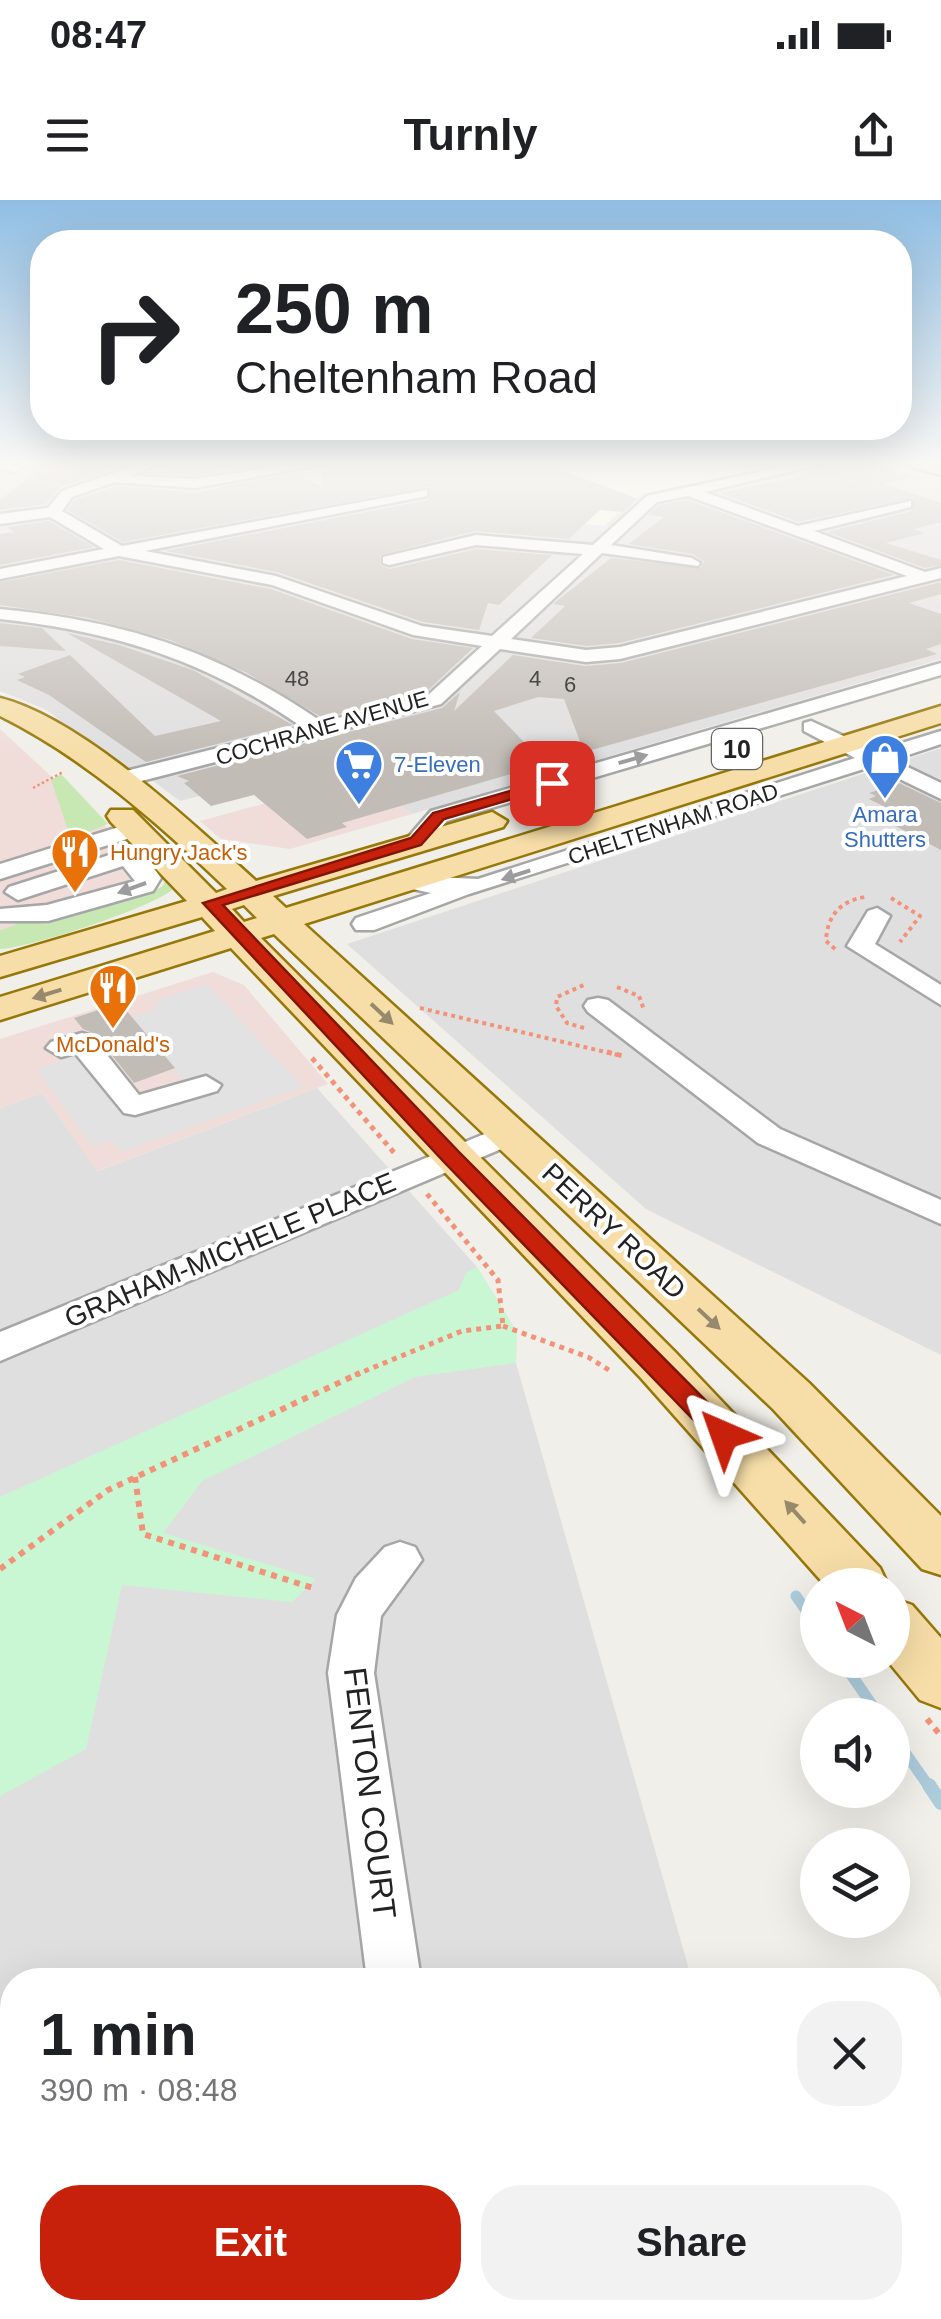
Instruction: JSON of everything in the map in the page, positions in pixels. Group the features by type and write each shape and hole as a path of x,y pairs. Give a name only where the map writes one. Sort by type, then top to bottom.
{"main road":[{"name":"CHELTENHAM ROAD","path":"0,1009 178,952 244,912 411,833 812,726 941,687"},
{"path":"7,714 102,781 173,824 244,912 313,1034"},
{"path":"7,714 60,735 102,781 139,833 244,912"},
{"name":"CHELTENHAM ROAD","path":"8,961 400,881 941,714"},
{"path":"139,833 173,824"},
{"path":"310,948 400,881"},
{"name":"PERRY ROAD","path":"244,912 310,948 791,1396 941,1552"},
{"path":"178,952 237,965 313,1034 434,1164 658,1365 844,1568"},
{"path":"910,1644 941,1680"}],"street":[{"path":"0,574 63,562"},
{"path":"179,562 276,580 396,626 602,656 932,575"},
{"name":"COCHRANE AVENUE","path":"102,781 164,771 434,700 583,562"},
{"path":"892,562 932,575"},
{"path":"0,614 65,620 146,636 268,692 321,731"},
{"path":"411,833 439,816 941,669"},
{"path":"812,726 941,792"},
{"name":"CHELTENHAM ROAD","path":"400,881 468,888 941,737"},
{"path":"0,872 139,833"},
{"path":"365,924 468,888"},
{"path":"877,916 860,946 941,997"},
{"path":"598,1006 769,1136 941,1213"},
{"path":"61,1048 82,1042 130,1104 142,1106 203,1081"},
{"name":"GRAHAM-MICHELE PLACE","path":"2,1342 509,1134"},
{"name":"FENTON COURT","path":"392,1968 351,1673 359,1615 371,1591 400,1560"}],"path":[{"path":"32,788 102,781"},
{"path":"415,1006 543,1034 618,1057 650,1046"},
{"path":"313,1034 388,1149 434,1164 424,1191 498,1280 503,1326"},
{"path":"0,1569 96,1497 430,1341 462,1331 503,1326 588,1357 615,1374"},
{"path":"135,1477 143,1534 316,1588"}],"shaded area":[{"path":"0,562 941,562 941,659 412,814 361,777 301,769 180,801 137,769 116,767 47,710 0,691"},
{"path":"0,729 161,878 153,890 0,934"},
{"path":"941,748 941,1355 646,1209 347,944"},
{"name":"7-Eleven","path":"361,777 412,814 290,849 221,839 200,821"},
{"path":"213,972 244,985 328,1084 97,1171 42,1093 0,1108 0,1039"},
{"path":"207,984 303,1087 121,1152 111,1140 92,1146 37,1069 80,1054 130,1119 195,1096 132,1017 158,1009 153,1002"},
{"path":"317,1088 477,1267 517,1332 516,1363 689,1968 0,1968 0,1108 42,1093 98,1171"}],"green space":[{"path":"61,774 108,824 71,839 51,780"},
{"path":"166,877 175,887 121,915 0,949 0,930 16,925 11,919 47,924 150,893 163,886"},
{"path":"477,1267 517,1332 516,1363 415,1377 202,1481 163,1533 316,1579 292,1602 122,1585 86,1749 0,1796 0,1497 459,1290 466,1273"}],"building":[{"path":"109,562 129,562 271,589 412,639 473,648 425,693 323,718 247,673 170,640 89,618 0,605 0,582"},
{"path":"223,562 380,562 390,569 421,562 545,562 499,605 488,603 479,630 423,622 277,572"},
{"path":"606,562 701,568 704,562 858,562 894,575 619,643 586,646 531,638 565,606 553,604"},
{"path":"908,562 941,562 925,568"},
{"path":"941,582 941,594 909,603 941,614 941,644 926,649 937,654 584,752 564,699 538,697 494,711 545,764 342,823 347,827 307,839 254,795 211,806 184,783 189,781 177,776 442,708 460,692 454,711 513,655 585,666 621,663"},
{"path":"0,623 42,628 66,651 0,646"},
{"path":"67,633 119,645 193,670 293,725 146,762 49,695 17,680 25,677 18,674 70,655 155,736 221,721"},
{"path":"899,783 941,803 941,850 890,823 905,817 869,799 876,796 869,793"},
{"name":"McDonald's","path":"120,1003 175,1068 134,1083 95,1034 83,1029 74,1018"}],"waterway":[{"path":"796,1596 800,1602"},
{"path":"853,1678 867,1698"},
{"path":"910,1760 930,1788"},
{"path":"929,1785 941,1803"}],"place":[{"name":"Amara Shutters","path":"885,800"},
{"name":"7-Eleven","path":"359,806"},
{"name":"Hungry Jack's","path":"75,894"},
{"name":"McDonald's","path":"113,1030"}],"route":[{"path":"552,783 439,816 416,842 212,903 451,1157 724,1435"}]}
